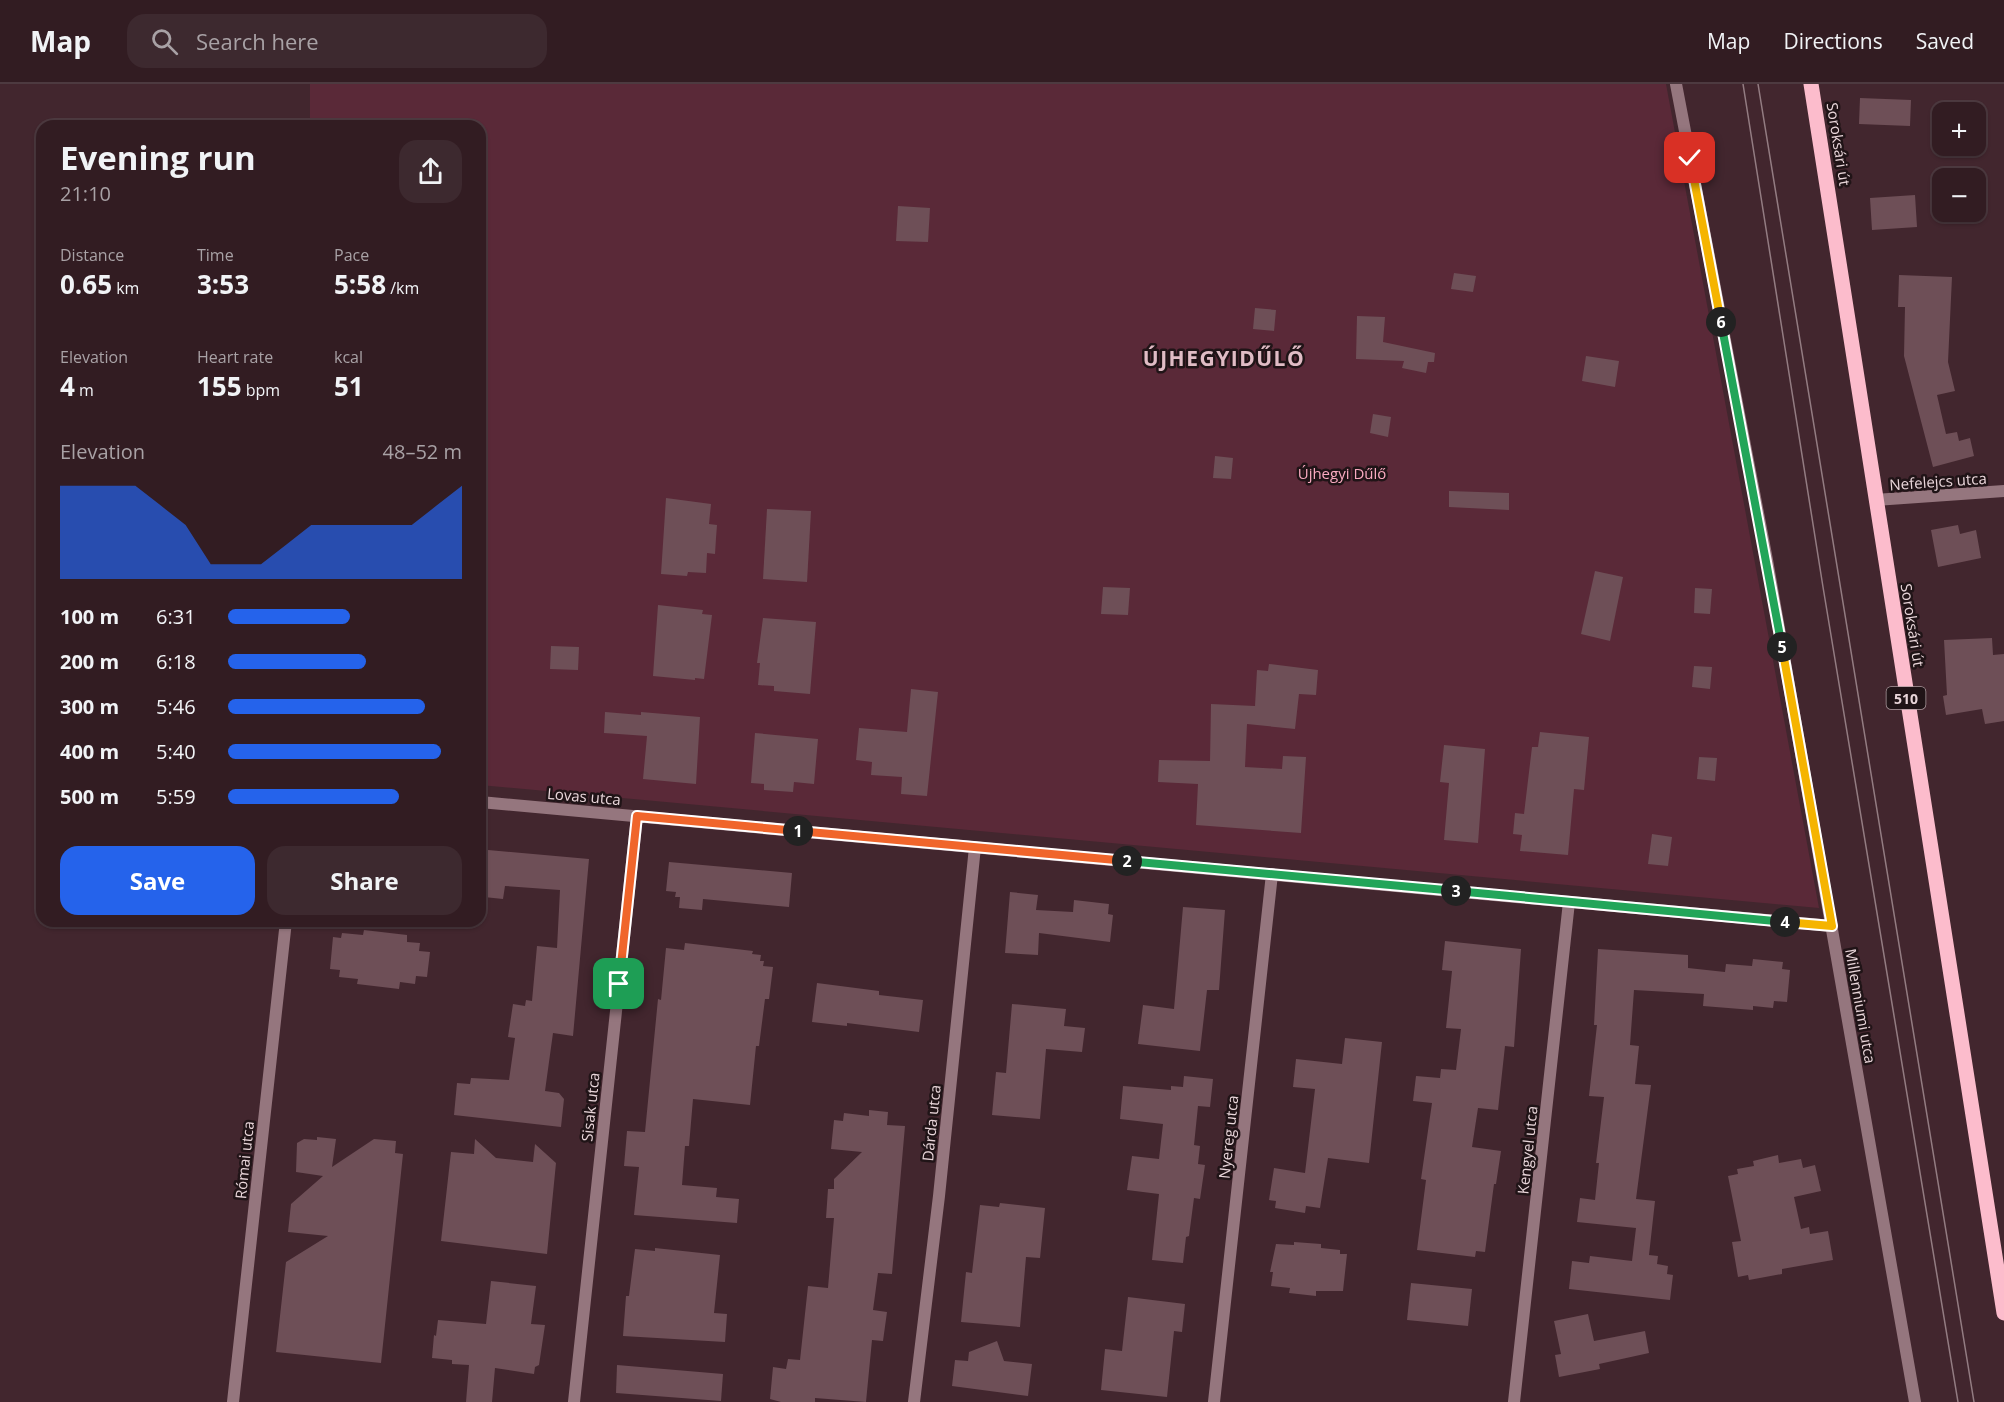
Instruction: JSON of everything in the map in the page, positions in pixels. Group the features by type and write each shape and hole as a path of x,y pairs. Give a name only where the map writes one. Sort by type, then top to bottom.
{"main road":[{"name":"Soroksári út","path":"1811,84 2004,1313"}],"street":[{"name":"Millenniumi utca","path":"1676,84 1767,560 1915,1402"},
{"name":"Nefelejcs utca","path":"1875,500 2004,491"},
{"name":"Lovas utca","path":"486,803 1832,926"},
{"name":"Sisak utca","path":"574,1402 637,816"},
{"name":"Dárda utca","path":"914,1402 939,1196 975,847"},
{"name":"Nyereg utca","path":"1214,1402 1272,874"},
{"name":"Kengyel utca","path":"1515,1402 1569,902"},
{"name":"Római utca","path":"234,1402 285,927"}],"green space":[{"name":"Újhegyi Dűlő","path":"310,84 1666,84 1819,908 486,786 486,120 310,120"}],"building":[{"path":"1860,98 1911,100 1910,126 1859,124"},
{"path":"1915,195 1917,227 1872,230 1870,198"},
{"path":"898,206 930,208 928,242 896,241"},
{"path":"1454,273 1476,276 1473,292 1451,289"},
{"path":"1899,275 1952,277 1948,362 1955,391 1937,395 1946,434 1957,432 1959,441 1970,438 1974,456 1933,467 1904,356 1905,307 1898,307"},
{"path":"1255,308 1276,310 1274,331 1253,329"},
{"path":"1357,316 1385,317 1383,342 1435,353 1434,362 1428,362 1426,373 1402,368 1404,361 1356,359"},
{"path":"1586,356 1619,361 1615,387 1582,381"},
{"path":"1373,414 1391,417 1388,437 1370,433"},
{"path":"1215,456 1233,458 1231,479 1213,478"},
{"path":"1449,491 1509,493 1509,510 1449,507"},
{"path":"666,498 711,504 709,524 717,525 715,554 707,553 706,573 688,572 687,576 661,574"},
{"path":"767,509 811,511 807,582 763,579"},
{"path":"1958,525 1960,534 1976,530 1981,558 1938,567 1931,530"},
{"path":"1595,571 1623,577 1610,641 1581,634"},
{"path":"1103,587 1130,588 1128,615 1101,614"},
{"path":"1695,588 1712,589 1710,614 1694,613"},
{"path":"658,605 703,610 702,614 712,615 704,679 653,676"},
{"path":"763,618 816,622 810,694 774,691 774,686 758,685 760,663 757,663"},
{"path":"1992,638 1993,655 2004,654 2004,721 1985,724 1982,709 1946,715 1943,696 1947,695 1944,640"},
{"path":"551,646 579,647 578,670 550,669"},
{"path":"1269,664 1318,670 1316,695 1299,694 1295,729 1247,724 1245,767 1282,769 1283,756 1306,757 1301,833 1196,825 1198,784 1158,782 1159,760 1210,761 1211,704 1255,706 1257,670 1268,671"},
{"path":"1694,666 1712,667 1710,689 1692,687"},
{"path":"911,689 938,692 927,796 901,794 902,777 871,775 872,762 856,760 859,728 907,732"},
{"path":"605,712 641,715 641,712 700,717 696,784 643,779 647,736 604,733"},
{"path":"1540,732 1589,737 1584,790 1574,789 1568,855 1520,851 1522,835 1513,834 1515,813 1524,814 1532,747 1538,747"},
{"path":"755,733 818,739 814,784 794,782 793,792 764,790 764,784 751,783"},
{"path":"1444,745 1485,749 1478,843 1444,840 1449,783 1440,782"},
{"path":"1699,757 1717,758 1715,781 1697,779"},
{"path":"1652,834 1672,837 1668,866 1648,864"},
{"path":"488,850 589,859 573,1036 553,1033 545,1091 559,1093 564,1099 561,1127 454,1115 457,1083 470,1084 471,1078 509,1080 515,1038 508,1037 513,1004 525,1006 526,1000 532,1001 537,946 557,948 560,890 505,886 503,899 486,897"},
{"path":"669,862 792,873 789,907 703,899 702,910 679,908 680,897 675,897 676,892 666,891"},
{"path":"1010,892 1038,895 1036,910 1073,912 1074,900 1109,904 1108,914 1113,915 1110,942 1039,933 1038,955 1005,953"},
{"path":"1183,907 1225,910 1219,990 1207,990 1200,1051 1138,1044 1143,1005 1174,1009"},
{"path":"364,930 407,935 407,942 420,943 419,951 430,952 427,977 416,976 415,984 400,982 399,989 357,984 358,979 339,977 340,970 330,969 333,937 341,938 342,933 363,935"},
{"path":"1445,941 1521,949 1514,1047 1505,1046 1498,1110 1478,1108 1472,1147 1501,1151 1485,1252 1476,1251 1475,1257 1417,1250 1426,1180 1421,1179 1432,1103 1413,1101 1416,1076 1440,1078 1441,1069 1456,1070 1461,1029 1446,1028 1452,971 1442,970"},
{"path":"685,943 753,951 752,954 761,955 760,961 764,961 763,966 773,967 769,999 765,999 759,1046 756,1046 750,1105 693,1099 689,1146 685,1146 682,1185 717,1188 716,1197 739,1199 737,1223 634,1215 639,1167 624,1166 627,1131 645,1132 658,999 661,1000 666,948 684,950"},
{"path":"1598,949 1688,955 1688,968 1725,972 1726,964 1752,966 1753,959 1783,962 1782,969 1790,970 1787,1002 1774,1001 1773,1008 1753,1006 1753,1010 1703,1006 1704,994 1634,990 1630,1045 1639,1046 1635,1084 1651,1085 1636,1199 1655,1201 1649,1255 1658,1256 1657,1264 1668,1266 1667,1274 1673,1275 1670,1300 1569,1289 1572,1261 1589,1263 1590,1256 1632,1261 1636,1228 1577,1222 1580,1198 1595,1200 1599,1163 1596,1163 1604,1097 1589,1096 1597,1025 1594,1025"},
{"path":"817,983 879,991 879,995 923,1000 919,1032 847,1023 847,1026 812,1022"},
{"path":"1012,1004 1066,1009 1064,1026 1085,1028 1082,1052 1046,1049 1040,1119 992,1115 996,1072 1006,1073"},
{"path":"1345,1038 1382,1042 1369,1163 1328,1158 1320,1208 1306,1206 1305,1213 1275,1208 1276,1201 1269,1200 1274,1168 1305,1173 1315,1089 1293,1087 1296,1059 1342,1064"},
{"path":"1184,1076 1213,1079 1210,1107 1198,1106 1194,1145 1200,1146 1198,1164 1205,1165 1200,1199 1194,1198 1183,1263 1152,1260 1159,1194 1127,1190 1132,1156 1159,1159 1163,1124 1120,1119 1123,1086 1171,1090 1171,1086 1183,1087"},
{"path":"869,1110 888,1112 887,1125 905,1126 892,1274 878,1273 873,1310 887,1312 883,1341 872,1340 866,1402 815,1398 815,1402 781,1402 770,1399 773,1367 786,1369 788,1359 800,1360 808,1286 828,1288 834,1218 826,1218 828,1189 834,1189 834,1179 862,1152 831,1149 834,1120 843,1121 844,1113 869,1116"},
{"path":"317,1137 336,1139 332,1167 374,1139 396,1141 395,1153 403,1154 381,1363 276,1352 286,1262 328,1236 288,1232 291,1204 323,1176 296,1172 297,1143 304,1139 317,1140"},
{"path":"475,1139 496,1158 533,1162 535,1144 556,1163 547,1254 441,1241 451,1152 474,1154"},
{"path":"1778,1155 1779,1163 1801,1159 1803,1168 1815,1165 1821,1191 1794,1197 1801,1229 1809,1227 1810,1234 1828,1231 1833,1260 1782,1269 1782,1274 1749,1280 1748,1275 1738,1277 1732,1242 1741,1241 1728,1176 1738,1174 1737,1169 1754,1166 1753,1161"},
{"path":"1000,1203 1045,1208 1040,1258 1026,1257 1020,1327 961,1322 966,1272 972,1273 980,1205 999,1207"},
{"path":"1294,1242 1321,1244 1321,1248 1340,1250 1340,1254 1347,1254 1343,1291 1316,1291 1316,1296 1289,1293 1290,1288 1271,1286 1273,1272 1270,1272 1276,1244 1294,1245"},
{"path":"655,1248 720,1255 714,1313 727,1314 725,1342 623,1336 626,1296 629,1296 635,1249 655,1251"},
{"path":"491,1281 536,1286 531,1324 545,1325 539,1365 535,1367 534,1374 495,1368 492,1402 466,1402 469,1365 452,1364 452,1360 432,1358 434,1335 436,1336 438,1320 486,1324"},
{"path":"1411,1283 1472,1289 1468,1326 1407,1320"},
{"path":"1128,1297 1185,1304 1182,1332 1174,1331 1167,1397 1101,1390 1105,1349 1122,1351"},
{"path":"1588,1314 1594,1341 1645,1331 1649,1353 1599,1364 1600,1369 1559,1377 1555,1355 1561,1354 1554,1321"},
{"path":"997,1341 1004,1361 1032,1364 1028,1396 952,1386 955,1360 968,1361 969,1352"},
{"path":"617,1365 723,1374 721,1401 616,1393"}],"tram line":[{"path":"1743,84 1823,587 1958,1402"},
{"path":"1758,84 1974,1402"}],"district":[{"name":"ÚJHEGYIDŰLŐ","path":"1224,358"}],"route":[{"path":"619,984 637,816 1832,926 1767,560 1690,158"}]}
